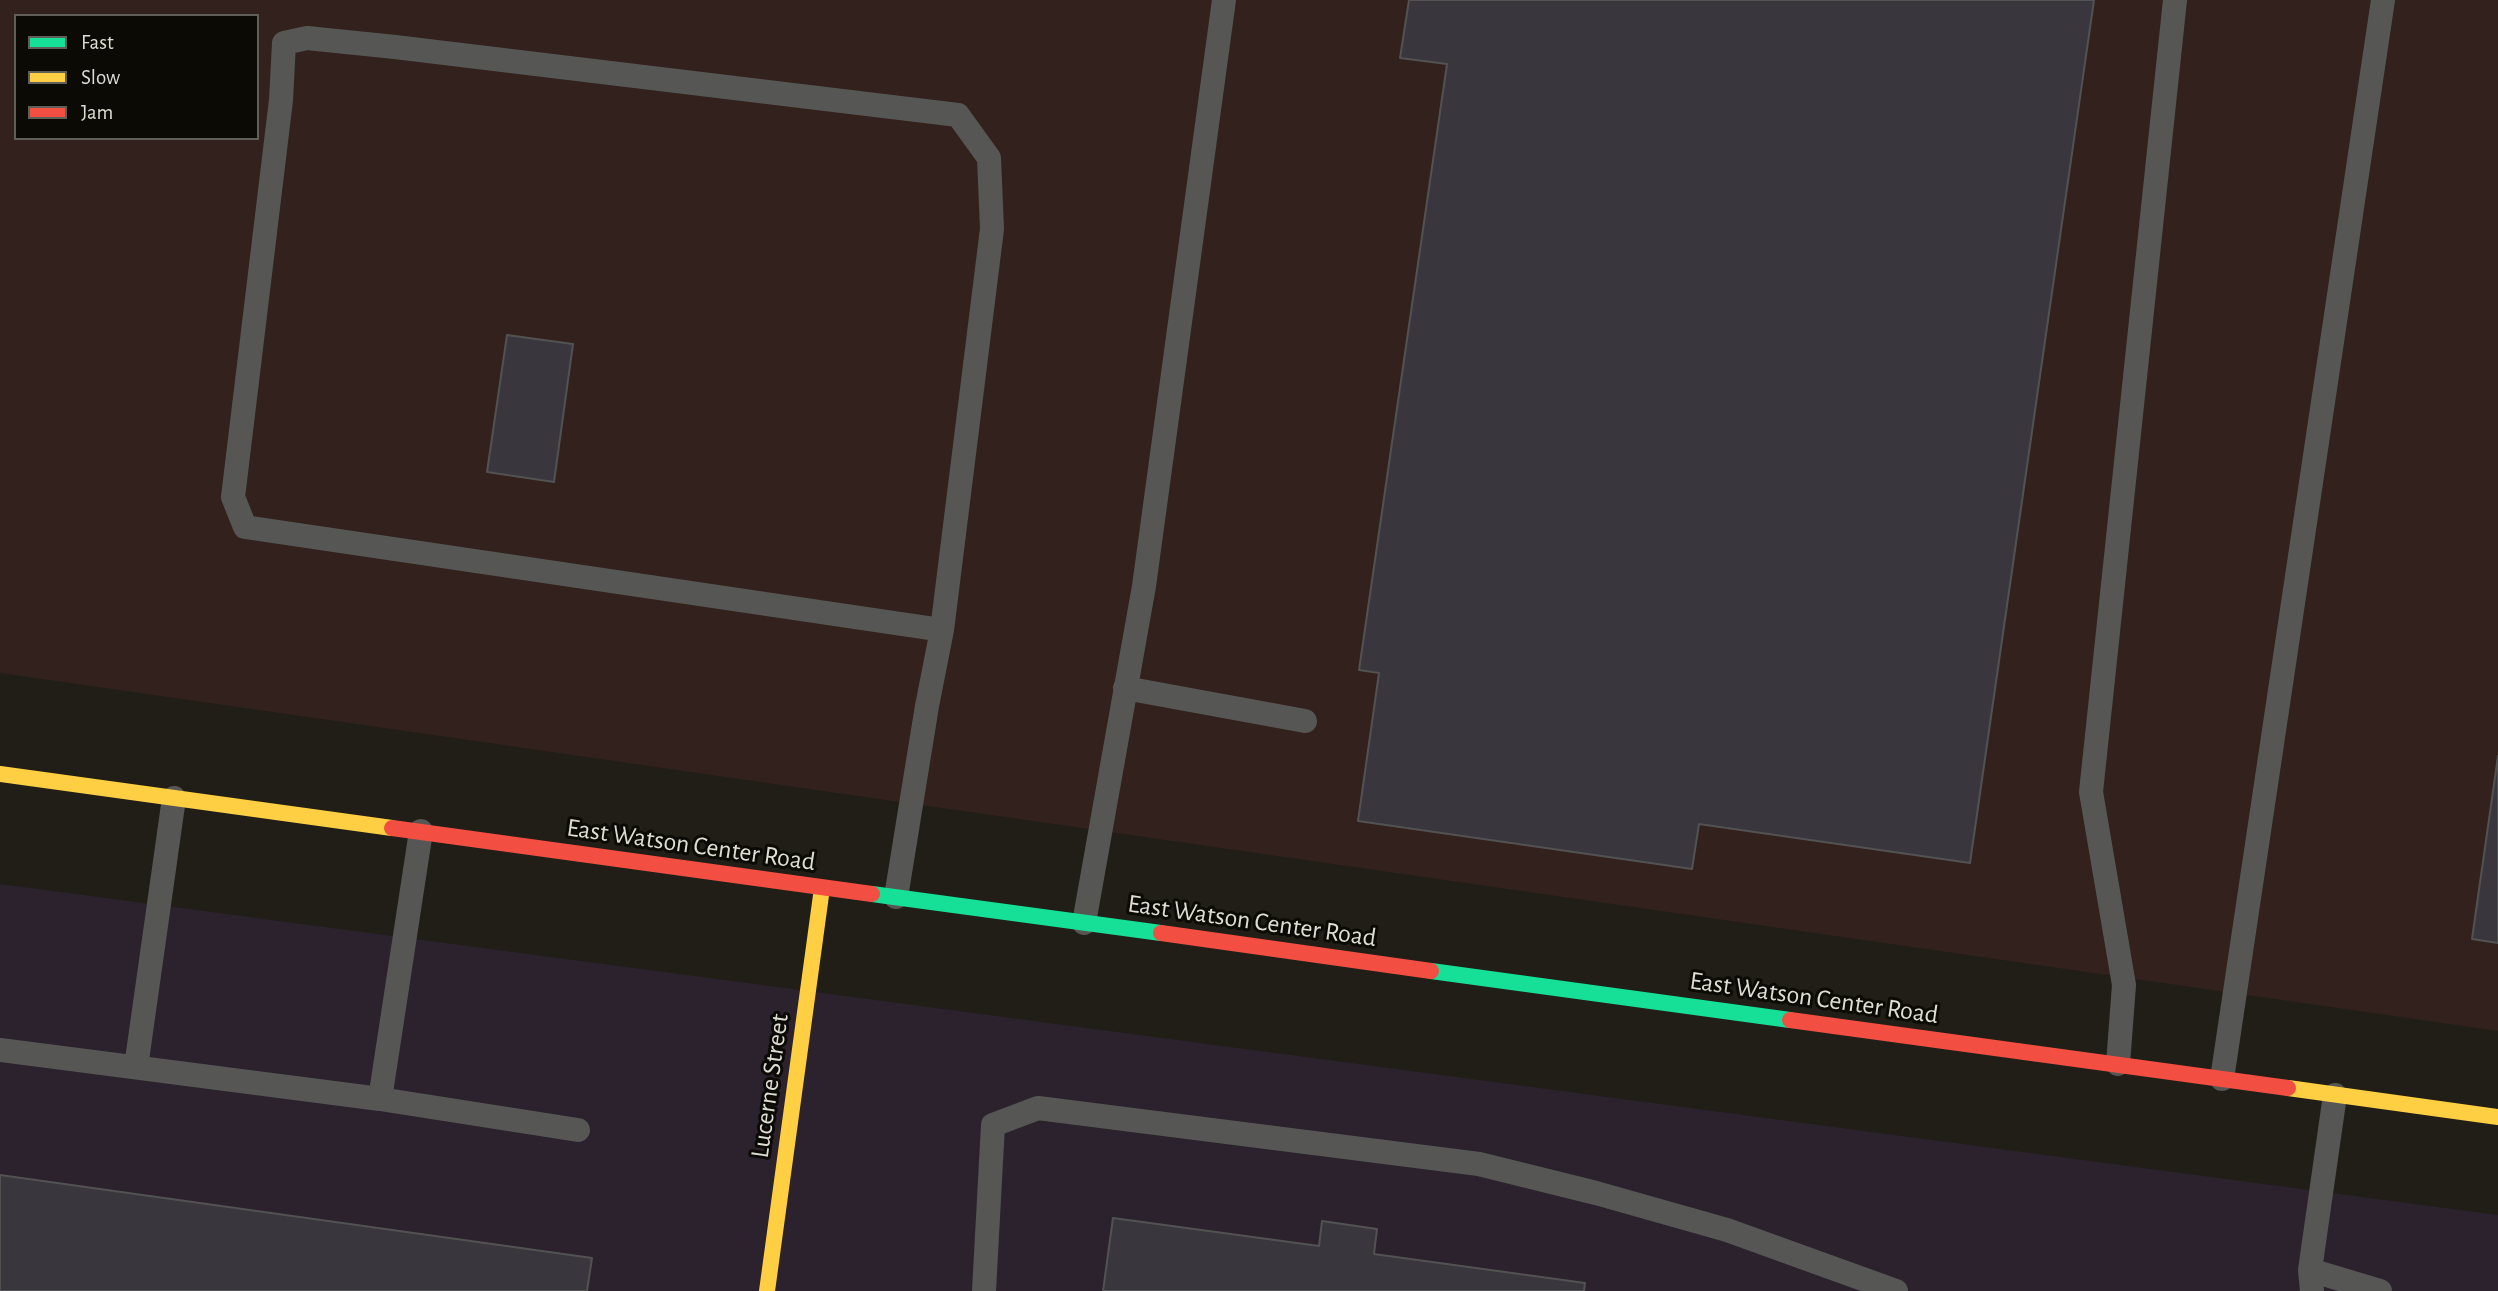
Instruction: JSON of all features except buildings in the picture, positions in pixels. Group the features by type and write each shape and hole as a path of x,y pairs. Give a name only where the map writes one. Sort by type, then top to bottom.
{"street":[{"name":"East Watson Center Road","path":"0,774 2498,1117"},
{"name":"Lucerne Street","path":"767,1291 822,888"}],"lane":[{"path":"1084,923 1144,586 1224,0"},
{"path":"2118,1064 2124,985 2091,792 2175,0"},
{"path":"2222,1079 2383,0"},
{"path":"896,897 924,719 942,630 992,229 989,158 958,115 395,47 307,38 284,43 281,100 233,497 245,527 942,630"},
{"path":"1125,688 1305,721"},
{"path":"136,1067 174,798"},
{"path":"380,1099 421,831"},
{"path":"0,1050 380,1099 578,1130"},
{"path":"2334,1095 2311,1280 2380,1291"},
{"path":"984,1291 993,1125 1038,1108 1479,1164 1727,1230 1896,1291"}],"shaded area":[{"path":"0,0 2498,0 2498,1031 0,673"},
{"path":"0,884 2498,1215 2498,1291 0,1291"}],"traffic: fast":[{"path":"872,894 1161,933"},
{"path":"1431,971 1790,1020"}],"traffic: slow":[{"path":"0,774 392,828"},
{"path":"767,1291 822,888"},
{"path":"2288,1088 2498,1117"}],"traffic: jam":[{"path":"392,828 872,894"},
{"path":"1161,933 1431,971"},
{"path":"1790,1020 2288,1088"}]}
